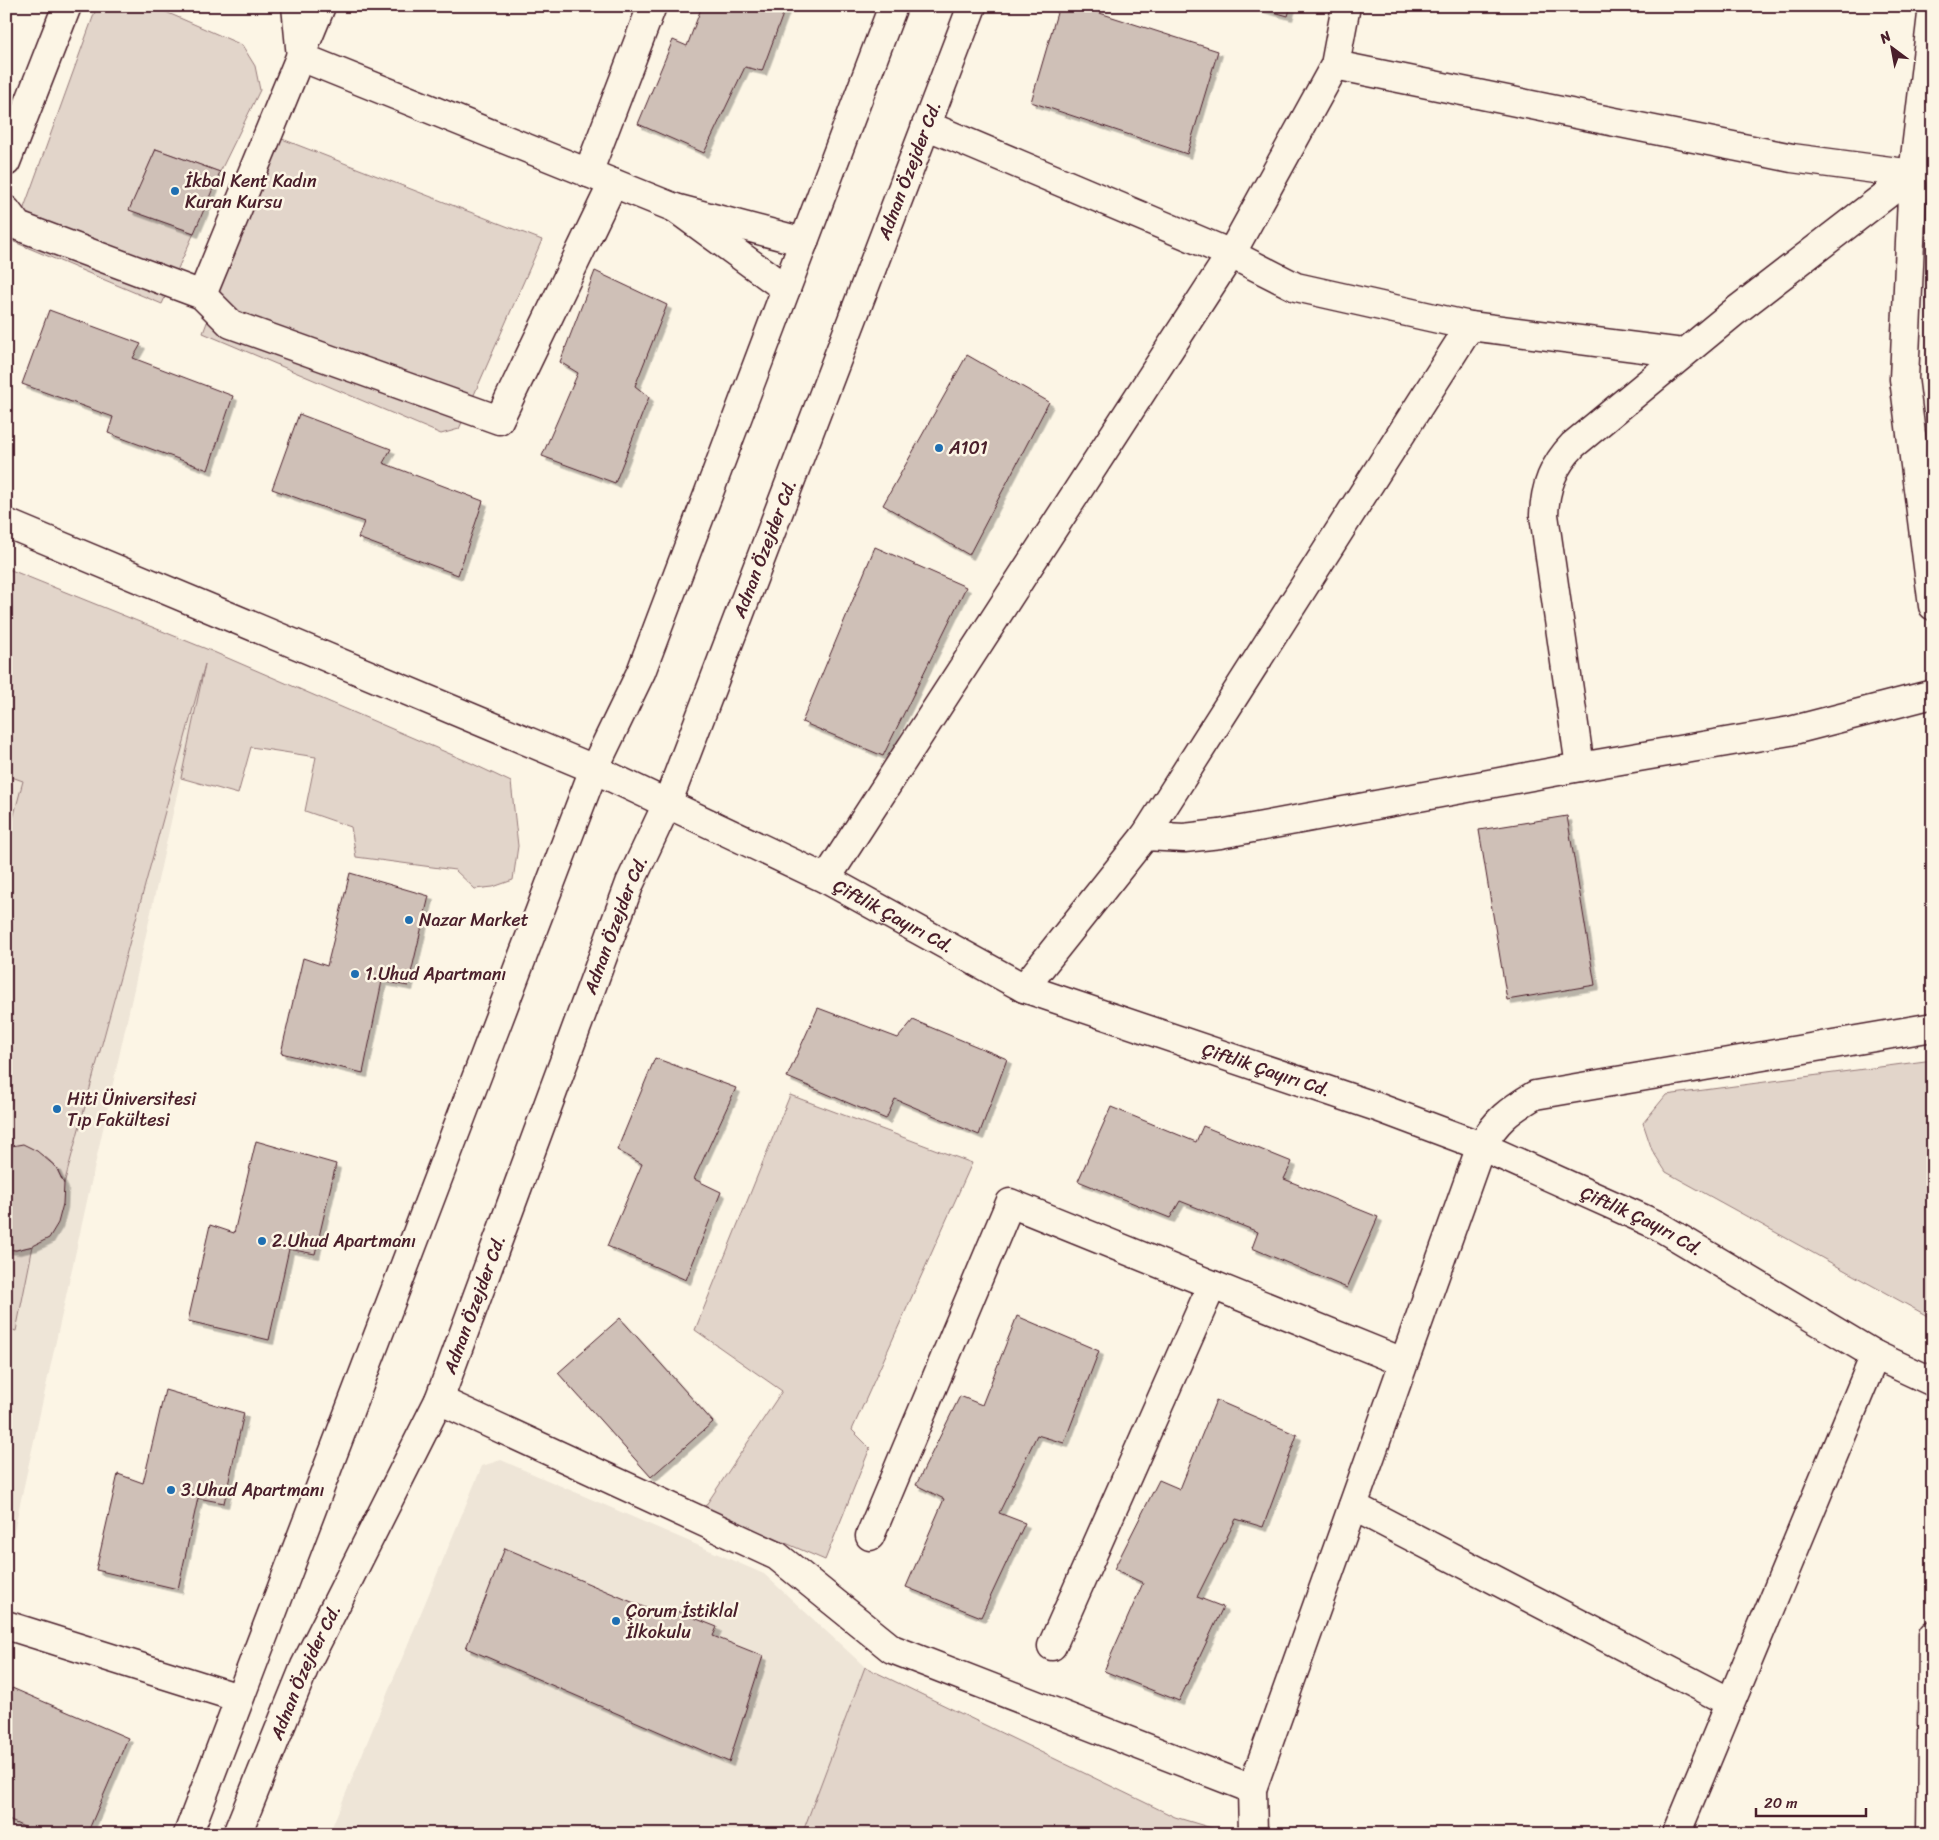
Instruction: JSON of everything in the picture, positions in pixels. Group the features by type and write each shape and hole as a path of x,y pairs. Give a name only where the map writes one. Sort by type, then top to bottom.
{"street":[{"path":"6,162 67,6"},
{"path":"296,6 300,57"},
{"path":"202,295 321,6"},
{"path":"588,172 652,6"},
{"path":"188,1834 594,768 641,672 893,6"},
{"name":"Adnan Özejder Cd.","path":"237,1834 305,1666 439,1400 630,883 667,804 972,6"},
{"path":"826,879 1231,254 1335,65 1346,6"},
{"path":"1933,6 1913,174 1904,379 1933,606"},
{"path":"300,57 675,208 804,242"},
{"path":"1335,65 1792,158 1913,174"},
{"path":"926,125 1231,254 1296,287 1470,326 1683,353"},
{"path":"1580,767 1544,515 1544,499 1548,483 1562,456 1740,306 1913,174"},
{"path":"6,210 18,226 202,295 231,324 499,420 613,182"},
{"path":"675,208 786,289"},
{"path":"1024,988 1145,836 1470,326"},
{"name":"Çiftlik Çayırı Cd.","path":"6,523 594,768 826,879 1024,988 1377,1107 1481,1146 1658,1225 1875,1355 1933,1382"},
{"path":"1145,836 1184,838 1220,834 1580,767 1790,731 1933,694"},
{"path":"1253,1834 1252,1788 1481,1146 1494,1124 1512,1108 1535,1095 1933,1027"},
{"path":"870,1536 1010,1204 1403,1362"},
{"path":"1052,1646 1212,1285"},
{"path":"1676,1834 1875,1355"},
{"path":"439,1400 777,1556 892,1649 1252,1788"},
{"path":"1352,1506 1730,1702"},
{"path":"6,1625 239,1698"},
{"path":"1930,1834 1933,1635"}],"shaded area":[{"path":"97,6 152,6 242,45 255,66 260,90 220,172 156,149 130,210 194,233 162,304 12,241"},
{"path":"277,137 542,240 459,429 441,434 203,333"},
{"name":"Hiti Üniversitesi Tıp Fakültesi","path":"6,568 209,650 6,1567"},
{"name":"Hiti Üniversitesi Tıp Fakültesi","path":"6,568 209,650 511,782 518,846 513,880 493,887 475,889 455,870 356,857 351,827 305,811 316,757 251,747 238,794 181,778 205,664 64,1184 54,1165 42,1155 6,1147 6,845 23,781 6,775"},
{"path":"1933,1060 1933,1319 1666,1172 1652,1150 1643,1123 1666,1095"},
{"path":"790,1095 972,1163 852,1430 870,1448 825,1560 704,1508 782,1391 695,1330"},
{"path":"33,1246 16,1331 6,1328 6,1249 16,1250"},
{"name":"Çorum İstiklal İlkokulu","path":"501,1460 764,1574 865,1667 802,1834 329,1834 482,1466"},
{"path":"865,1667 1175,1817 1215,1829 1214,1834 802,1834"}],"building":[{"path":"702,6 786,6 762,71 745,67 704,153 638,124 673,40 687,46"},
{"path":"1059,6 1078,6 1218,51 1187,154 1031,102"},
{"path":"1253,6 1291,6 1288,16"},
{"name":"İkbal Kent Kadın Kuran Kursu","path":"156,149 220,172 194,233 129,210"},
{"path":"595,271 667,305 635,386 649,397 615,483 542,456 578,373 560,362"},
{"path":"49,310 141,344 133,358 233,396 208,470 108,433 113,417 22,384"},
{"path":"967,355 1049,402 969,555 883,505"},
{"path":"299,414 391,449 383,463 483,501 458,575 358,538 364,522 272,489"},
{"path":"875,547 966,587 883,756 802,722"},
{"path":"1567,816 1595,985 1507,1000 1479,830"},
{"name":"1.Uhud Apartmanı","path":"350,873 429,896 408,986 382,981 363,1073 281,1053 303,958 327,966"},
{"path":"818,1008 898,1038 913,1020 1007,1059 979,1135 895,1099 886,1119 787,1077"},
{"path":"655,1058 736,1088 694,1179 721,1192 686,1280 607,1246 642,1164 617,1150"},
{"path":"1111,1107 1196,1142 1203,1126 1292,1162 1284,1179 1378,1217 1347,1288 1252,1248 1258,1232 1180,1201 1170,1218 1078,1181"},
{"name":"2.Uhud Apartmanı","path":"256,1141 336,1164 315,1254 289,1249 269,1340 188,1321 210,1225 234,1233"},
{"path":"23,1144 37,1151 56,1167 64,1184 63,1204 58,1223 49,1238 33,1246 16,1250 6,1249 6,1147"},
{"path":"1017,1316 1099,1351 1064,1443 1037,1435 999,1513 1025,1523 981,1617 906,1587 944,1499 916,1485 960,1396 982,1405"},
{"path":"620,1318 713,1422 651,1477 558,1373"},
{"name":"3.Uhud Apartmanı","path":"165,1390 244,1413 224,1503 198,1498 178,1589 96,1570 118,1474 143,1483"},
{"path":"1216,1400 1297,1435 1263,1527 1236,1519 1197,1597 1223,1607 1179,1701 1104,1671 1143,1583 1114,1569 1159,1480 1180,1489"},
{"path":"505,1548 667,1617 669,1608 717,1627 713,1636 763,1656 729,1762 466,1648"},
{"path":"12,1688 128,1738 87,1834 40,1834 6,1819 6,1701"}],"place":[{"name":"İkbal Kent Kadın Kuran Kursu","path":"175,191"},
{"name":"A101","path":"939,448"},
{"name":"Nazar Market","path":"409,920"},
{"name":"1.Uhud Apartmanı","path":"355,974"},
{"name":"Hiti Üniversitesi Tıp Fakültesi","path":"57,1109"},
{"name":"2.Uhud Apartmanı","path":"262,1241"},
{"name":"3.Uhud Apartmanı","path":"171,1490"},
{"name":"Çorum İstiklal İlkokulu","path":"616,1621"}]}
